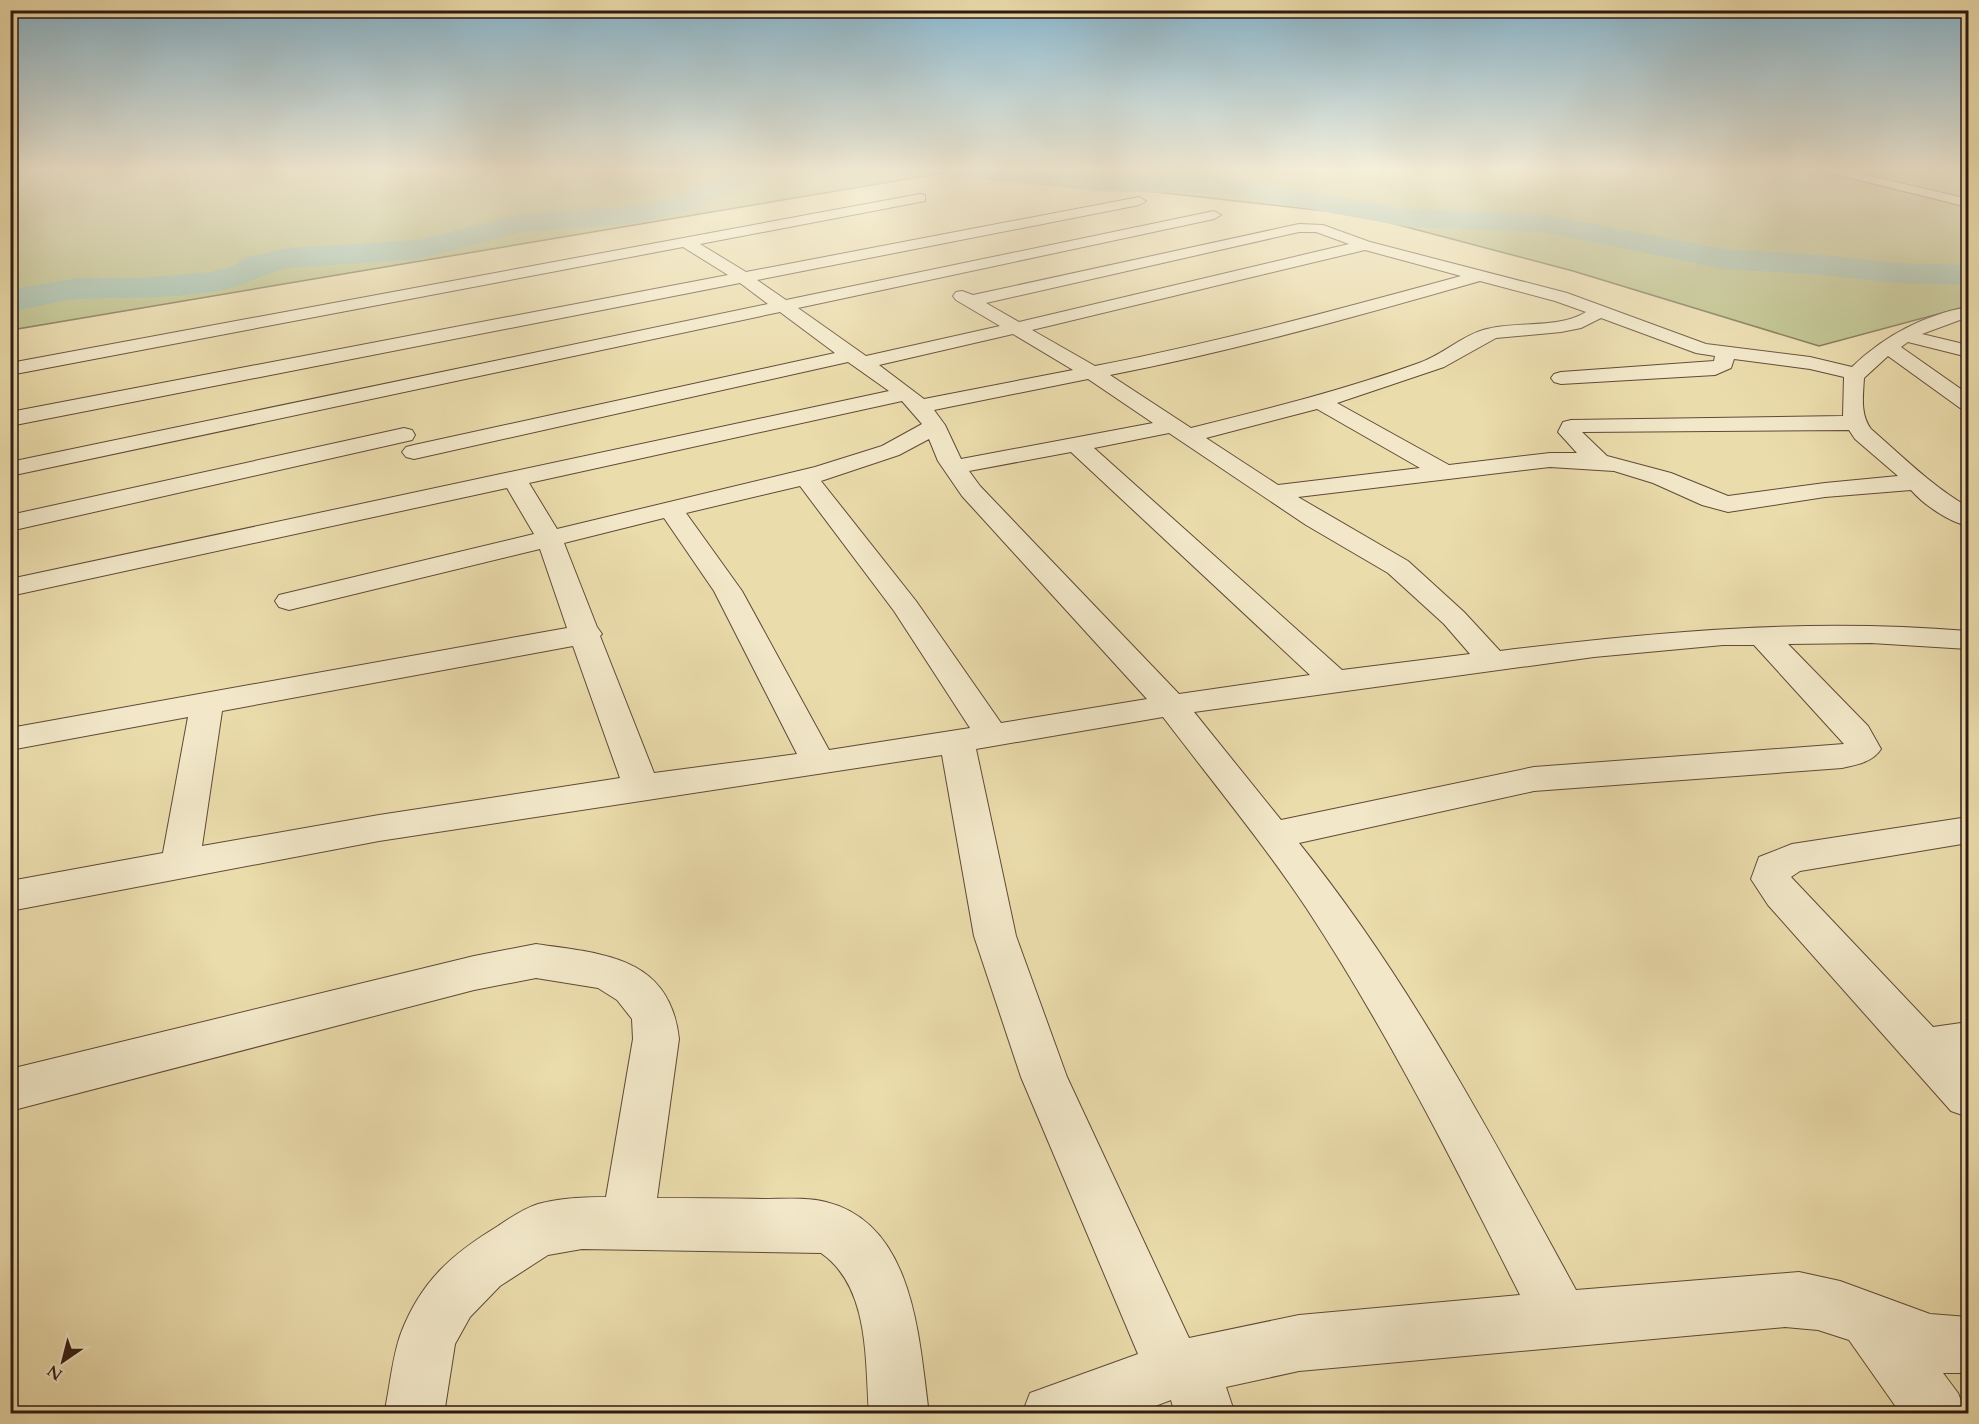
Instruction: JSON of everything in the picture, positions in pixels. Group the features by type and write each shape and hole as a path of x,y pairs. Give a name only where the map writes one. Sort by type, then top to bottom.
{"street":[{"path":"10,369 721,235"},
{"path":"10,419 962,235"},
{"path":"10,523 397,420 783,306 1118,235"},
{"path":"970,301 1265,235"},
{"path":"1339,235 1478,276 1534,289 1600,311 1688,345 1725,354 1827,366 1854,376"},
{"path":"686,242 718,253 744,278 856,359 920,409 971,491 1171,705 1321,898 1415,1048 1470,1144 1561,1319"},
{"path":"10,469 856,359 1018,328 1365,245"},
{"path":"927,276 1094,374 1272,493 1398,567 1454,618 1493,661"},
{"path":"10,588 515,480 920,409 1094,374 1315,322 1478,276"},
{"path":"954,467 1076,444 1179,431 1320,402 1432,366 1491,334 1577,324 1600,311"},
{"path":"1968,312 1948,316 1906,336 1868,361 1854,376 1852,407 1855,423 1877,448 1928,494 1968,518"},
{"path":"1906,336 1968,351"},
{"path":"1888,347 1968,403"},
{"path":"362,352 397,420 426,498"},
{"path":"1561,378 1715,369 1724,364 1725,354"},
{"path":"1320,402 1446,472"},
{"path":"289,601 805,477 893,448 926,434 920,409"},
{"path":"1600,462 1569,432 1571,427 1597,424 1855,423"},
{"path":"1076,444 1335,681"},
{"path":"1272,493 1550,460 1600,462 1640,470 1711,500 1728,504 1825,490 1917,482"},
{"path":"805,477 906,607 974,738 995,936 1040,1067 1190,1384"},
{"path":"515,480 549,538 641,787"},
{"path":"671,509 728,591 818,761"},
{"path":"10,738 586,634"},
{"path":"10,896 379,828 1335,681 1594,648 1723,636 1871,634 1968,640"},
{"path":"1272,835 1534,779 1842,757 1864,749 1856,734 1763,636"},
{"path":"180,865 207,703"},
{"path":"1968,830 1792,858 1773,867 1771,879 1782,894 1968,1096"},
{"path":"10,1090 474,973 536,961 607,972 632,987 654,1014 656,1039 628,1223"},
{"path":"1924,1048 1968,1041"},
{"path":"414,1413 428,1336 451,1298 481,1267 539,1230 582,1223 803,1225 835,1231 865,1254 882,1290 899,1413"},
{"path":"1051,1413 1190,1384 1299,1343 1785,1299 1821,1303 1908,1335 1952,1347 1968,1346"},
{"path":"1869,1321 1937,1413"}],"green space":[{"path":"11,235 572,235 11,330"},
{"path":"1438,235 1968,235 1968,306 1819,346 1573,271"}],"waterway":[{"path":"10,301 76,289 142,288 212,282 246,273 256,265 288,258 420,249 467,235"},
{"path":"1605,235 1724,259 1824,265 1894,273 1968,275"}]}
